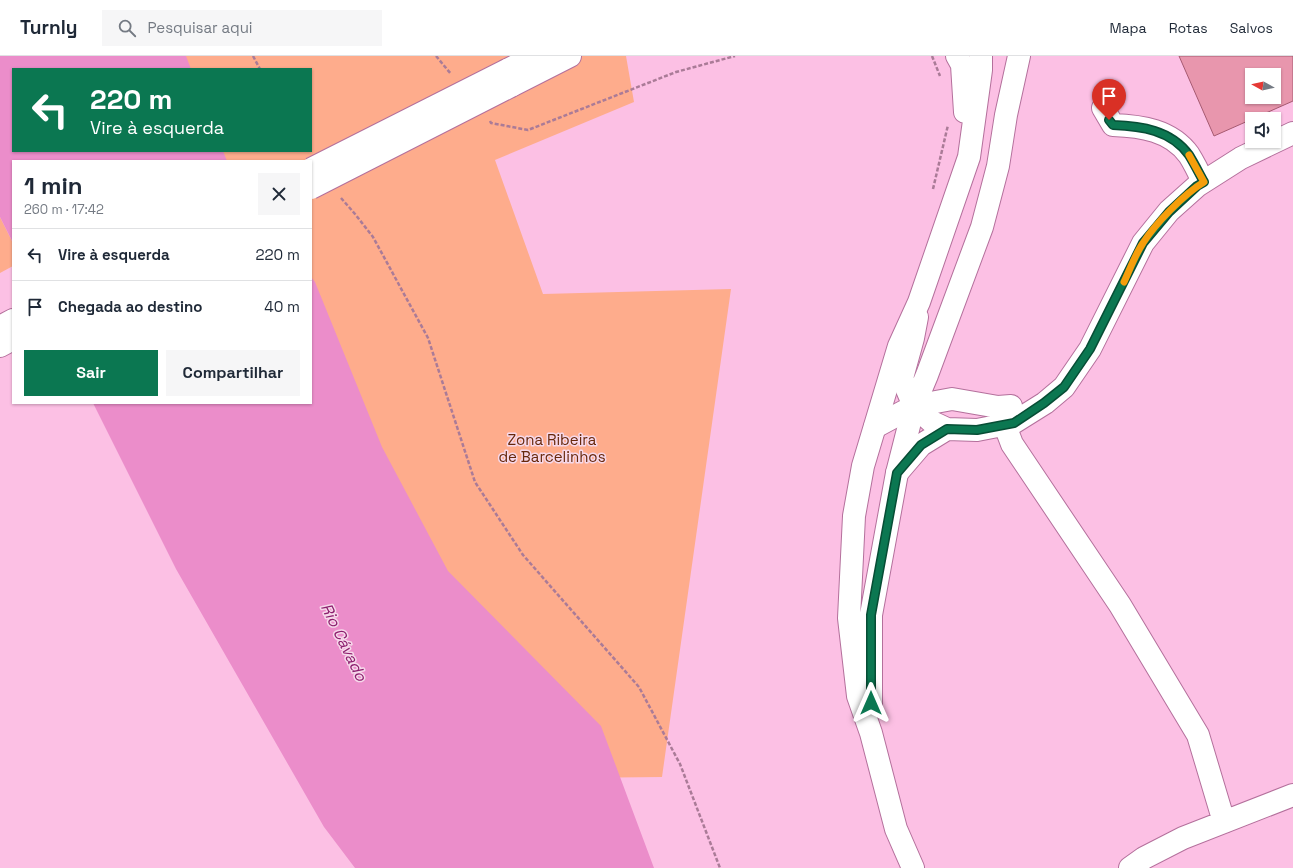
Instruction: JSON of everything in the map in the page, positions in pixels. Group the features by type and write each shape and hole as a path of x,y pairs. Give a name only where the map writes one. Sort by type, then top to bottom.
{"main road":[{"path":"312,187 509,78 535,56"},
{"path":"312,169 509,78 570,56"},
{"path":"957,56 962,65 969,157"},
{"path":"913,868 896,829 871,733 858,696 849,618 854,516 863,466 899,346 919,302 969,157 981,70 981,56"},
{"path":"1006,115 1007,56"},
{"path":"871,733 871,615 897,473 914,406 982,227 998,166 1006,115 1019,56"},
{"path":"1104,108 1113,125 1152,130 1169,136 1188,154 1204,182"},
{"path":"919,302 914,338 902,378 914,406 932,422 947,429 977,430 1001,416 1044,403 1064,387 1090,349 1143,243 1169,212 1197,186 1241,158 1293,134"},
{"path":"0,327 12,321"},
{"path":"0,346 12,340"},
{"path":"927,375 952,399 1001,416 1012,444 1120,605 1198,735 1224,822"},
{"path":"875,427 914,406 952,399"},
{"path":"897,473 921,445 947,429"},
{"path":"1130,868 1144,858 1183,838 1293,795"}],"path":[{"path":"253,56 259,68"},
{"path":"436,56 451,74"},
{"path":"486,117 491,123 528,130 676,72 734,56"},
{"path":"932,56 940,76"},
{"path":"933,190 949,119"},
{"path":"340,197 374,237 428,338 475,482 523,555 640,687 680,764 720,868"}],"green space":[{"name":"Zona Ribeira de Barcelinhos","path":"158,56 626,56 634,102 495,160 543,294 731,289 662,777 570,778 312,345 312,160 212,160 208,152 312,152 312,68 164,68"},
{"path":"0,217 12,241 12,267 0,273"}],"water":[{"path":"0,56 186,56 191,68 12,68 12,152 223,152 227,160 12,160 12,241 0,217"},
{"name":"Rio Cávado","path":"312,278 315,282 382,447 448,571 601,726 654,868 355,868 324,827 176,569 94,404 312,404"}],"building":[{"path":"1179,56 1293,56 1293,101 1268,112 1245,112 1245,122 1214,136"}],"slow traffic":[{"path":"1124,282 1143,243 1169,212 1197,186 1204,182 1189,155"}],"route":[{"path":"871,703 871,615 897,473 921,445 947,429 977,430 1014,423 1044,403 1064,387 1090,349 1143,243 1169,212 1197,186 1204,182 1188,154 1169,136 1152,130 1113,125 1109,120"}]}
